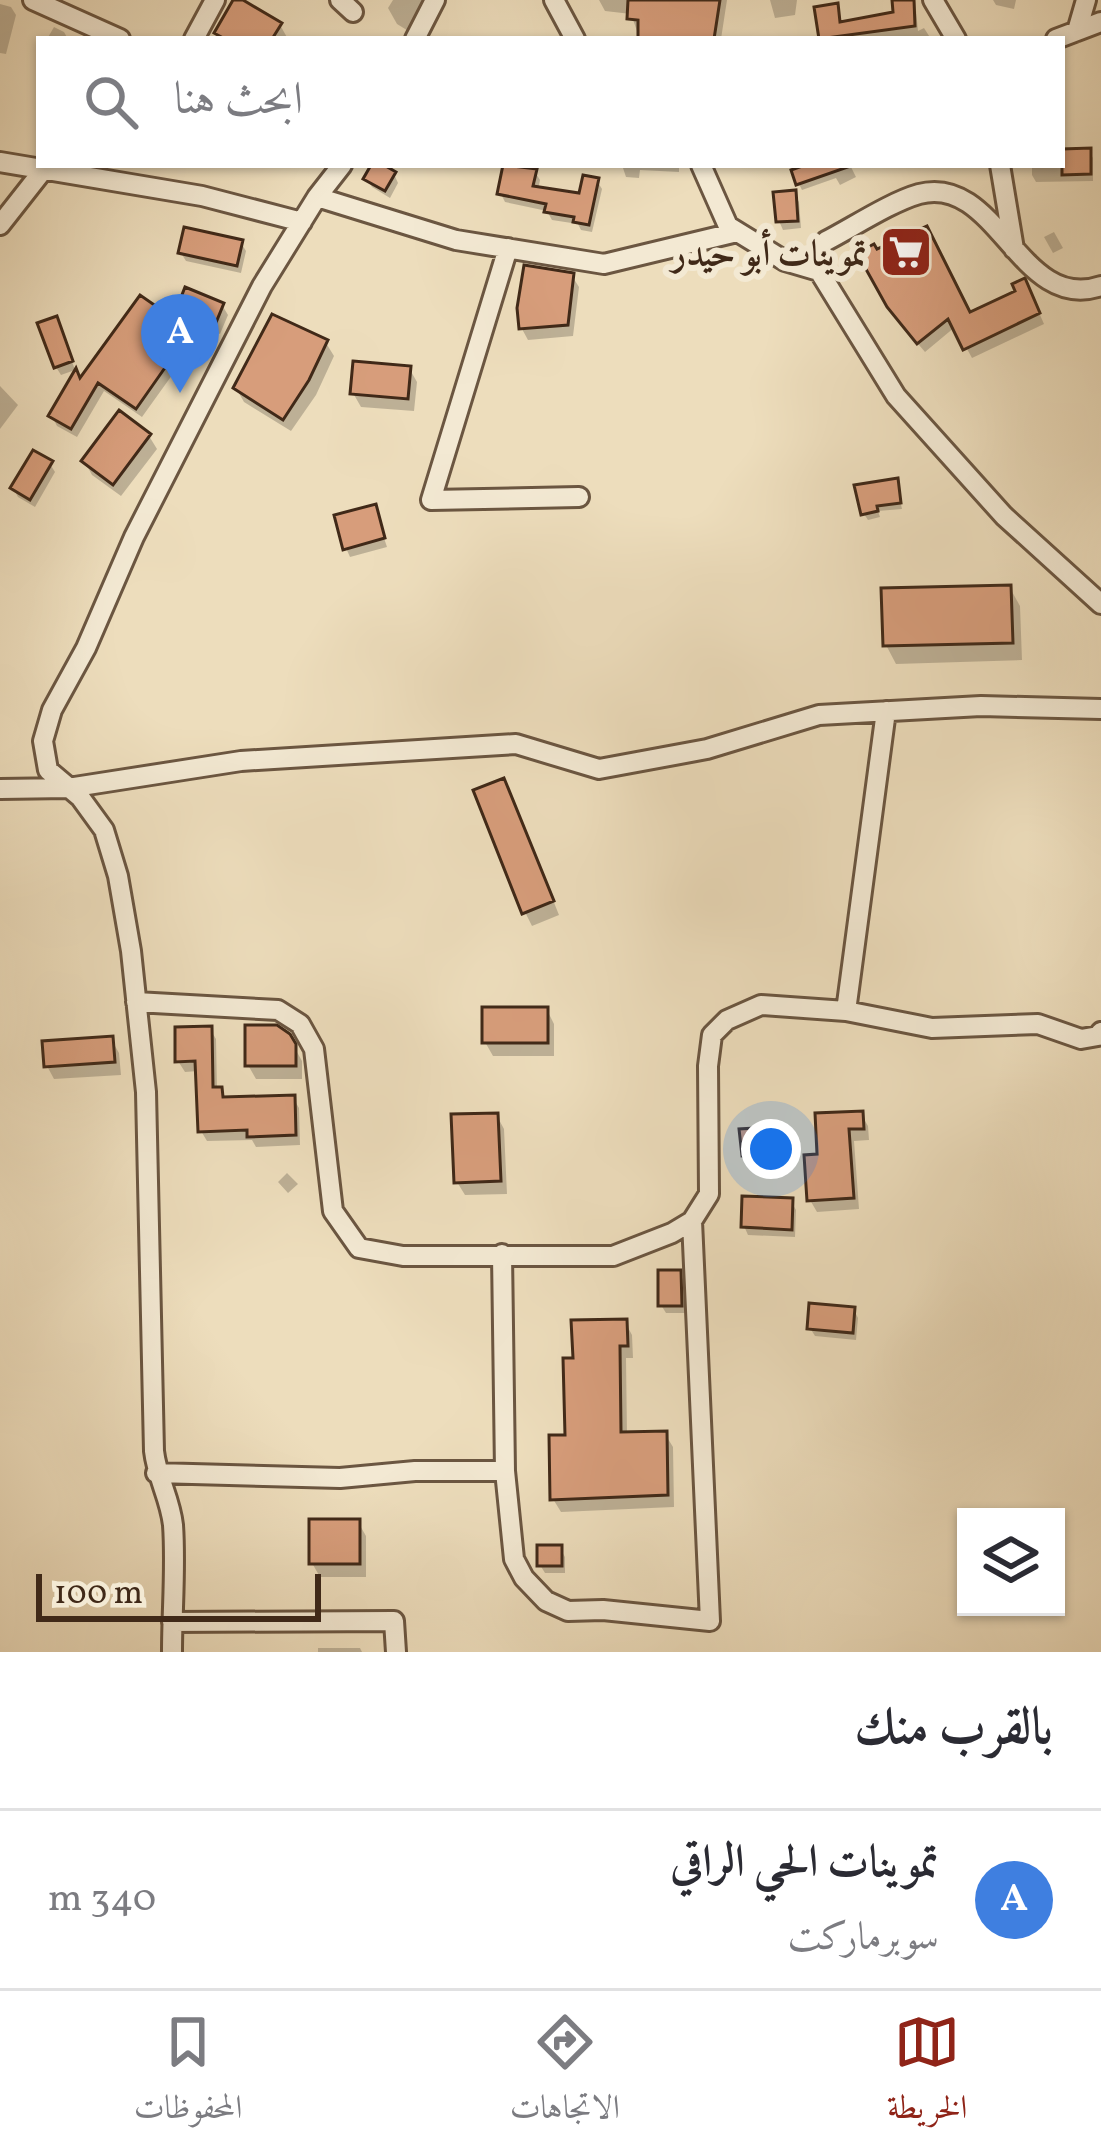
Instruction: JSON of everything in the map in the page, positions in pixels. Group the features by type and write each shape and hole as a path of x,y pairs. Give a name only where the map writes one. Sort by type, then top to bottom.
{"street":[{"path":"33,0 113,36"},
{"path":"196,36 214,0"},
{"path":"417,36 435,0"},
{"path":"554,0 573,36"},
{"path":"933,0 954,36"},
{"path":"1077,31 1086,0"},
{"path":"1064,36 1101,22"},
{"path":"0,162 36,168"},
{"path":"38,168 202,196 302,222"},
{"path":"142,186 147,168"},
{"path":"172,1652 173,1530 169,1498 156,1473 146,1093 136,1002 118,875 104,830 48,770 43,741 52,710 86,648 134,537 262,286 340,168"},
{"path":"702,168 728,226 785,261 819,271 896,396 1004,516 1101,604"},
{"path":"1000,168 1014,250"},
{"path":"0,225 44,169"},
{"path":"826,241 919,194 943,193 979,210 1043,278 1088,290 1101,286"},
{"path":"317,197 456,240 604,264 736,232"},
{"path":"508,248 431,500 579,497"},
{"path":"0,789 68,788 242,761 517,744 599,769 707,749 820,715 981,706 1101,709"},
{"path":"846,1011 886,711"},
{"path":"136,1002 278,1010 300,1024 314,1049 333,1211 359,1248 403,1256 614,1256 692,1222 709,1194 712,1035 727,1020 760,1005 846,1011 932,1028 1038,1024 1081,1039 1101,1032"},
{"path":"502,1254 505,1471 514,1558 524,1578 546,1601 568,1611 603,1610 710,1622 692,1222"},
{"path":"156,1473 340,1478 415,1471 505,1471"},
{"path":"172,1622 394,1621 396,1652"}],"building":[{"path":"233,0 243,0 282,23 274,36 214,33"},
{"path":"628,0 720,0 714,36 638,36 638,20 627,19"},
{"path":"892,0 914,0 915,26 819,36 814,7 838,3 840,22 893,12"},
{"path":"1091,148 1091,174 1062,175 1065,149"},
{"path":"369,168 396,172 385,191 363,179"},
{"path":"502,168 537,169 533,186 579,193 583,175 599,178 589,225 544,212 546,204 497,194"},
{"path":"797,168 845,168 796,185 791,170"},
{"path":"796,190 798,221 776,222 773,192"},
{"path":"927,226 970,312 1015,291 1012,284 1025,278 1040,313 963,350 948,319 917,344 887,307 857,253"},
{"path":"184,227 243,240 237,266 178,253"},
{"path":"524,265 574,273 568,325 519,329 517,308"},
{"path":"185,287 224,303 215,325 210,323 180,370 169,362 136,409 98,383 71,429 48,416 76,368 80,378 140,295 173,318"},
{"path":"272,314 328,340 283,420 233,388"},
{"path":"57,316 73,361 54,368 37,323"},
{"path":"353,361 411,366 408,399 350,394"},
{"path":"119,410 151,434 113,485 81,461"},
{"path":"33,450 53,461 30,500 10,488"},
{"path":"898,478 901,503 877,506 878,511 861,515 854,485"},
{"path":"376,504 385,538 343,550 334,515"},
{"path":"1011,585 1013,643 883,646 881,588"},
{"path":"504,778 554,901 522,914 473,790"},
{"path":"482,1007 548,1007 548,1043 482,1043"},
{"path":"245,1025 277,1025 290,1034 296,1044 296,1066 245,1066"},
{"path":"212,1026 213,1087 222,1087 223,1097 295,1095 296,1135 198,1132 195,1061 175,1062 175,1027"},
{"path":"113,1036 115,1062 44,1067 42,1041"},
{"path":"863,1111 864,1129 849,1129 854,1198 807,1201 804,1155 817,1154 815,1113"},
{"path":"498,1113 501,1181 454,1183 451,1114"},
{"path":"773,1127 775,1154 742,1156 739,1129"},
{"path":"742,1196 793,1198 792,1230 741,1227"},
{"path":"658,1270 681,1270 682,1306 658,1306"},
{"path":"809,1303 855,1307 853,1333 807,1329"},
{"path":"627,1319 628,1346 620,1346 621,1432 667,1431 668,1495 550,1500 549,1435 565,1435 563,1358 573,1358 571,1320"},
{"path":"309,1519 360,1519 360,1564 309,1564"},
{"path":"537,1545 562,1545 562,1566 537,1566"}],"place":[{"name":"تموينات أبو حيدر","path":"906,252"},
{"name":"تموينات الحي الراقي","path":"180,393"}]}
